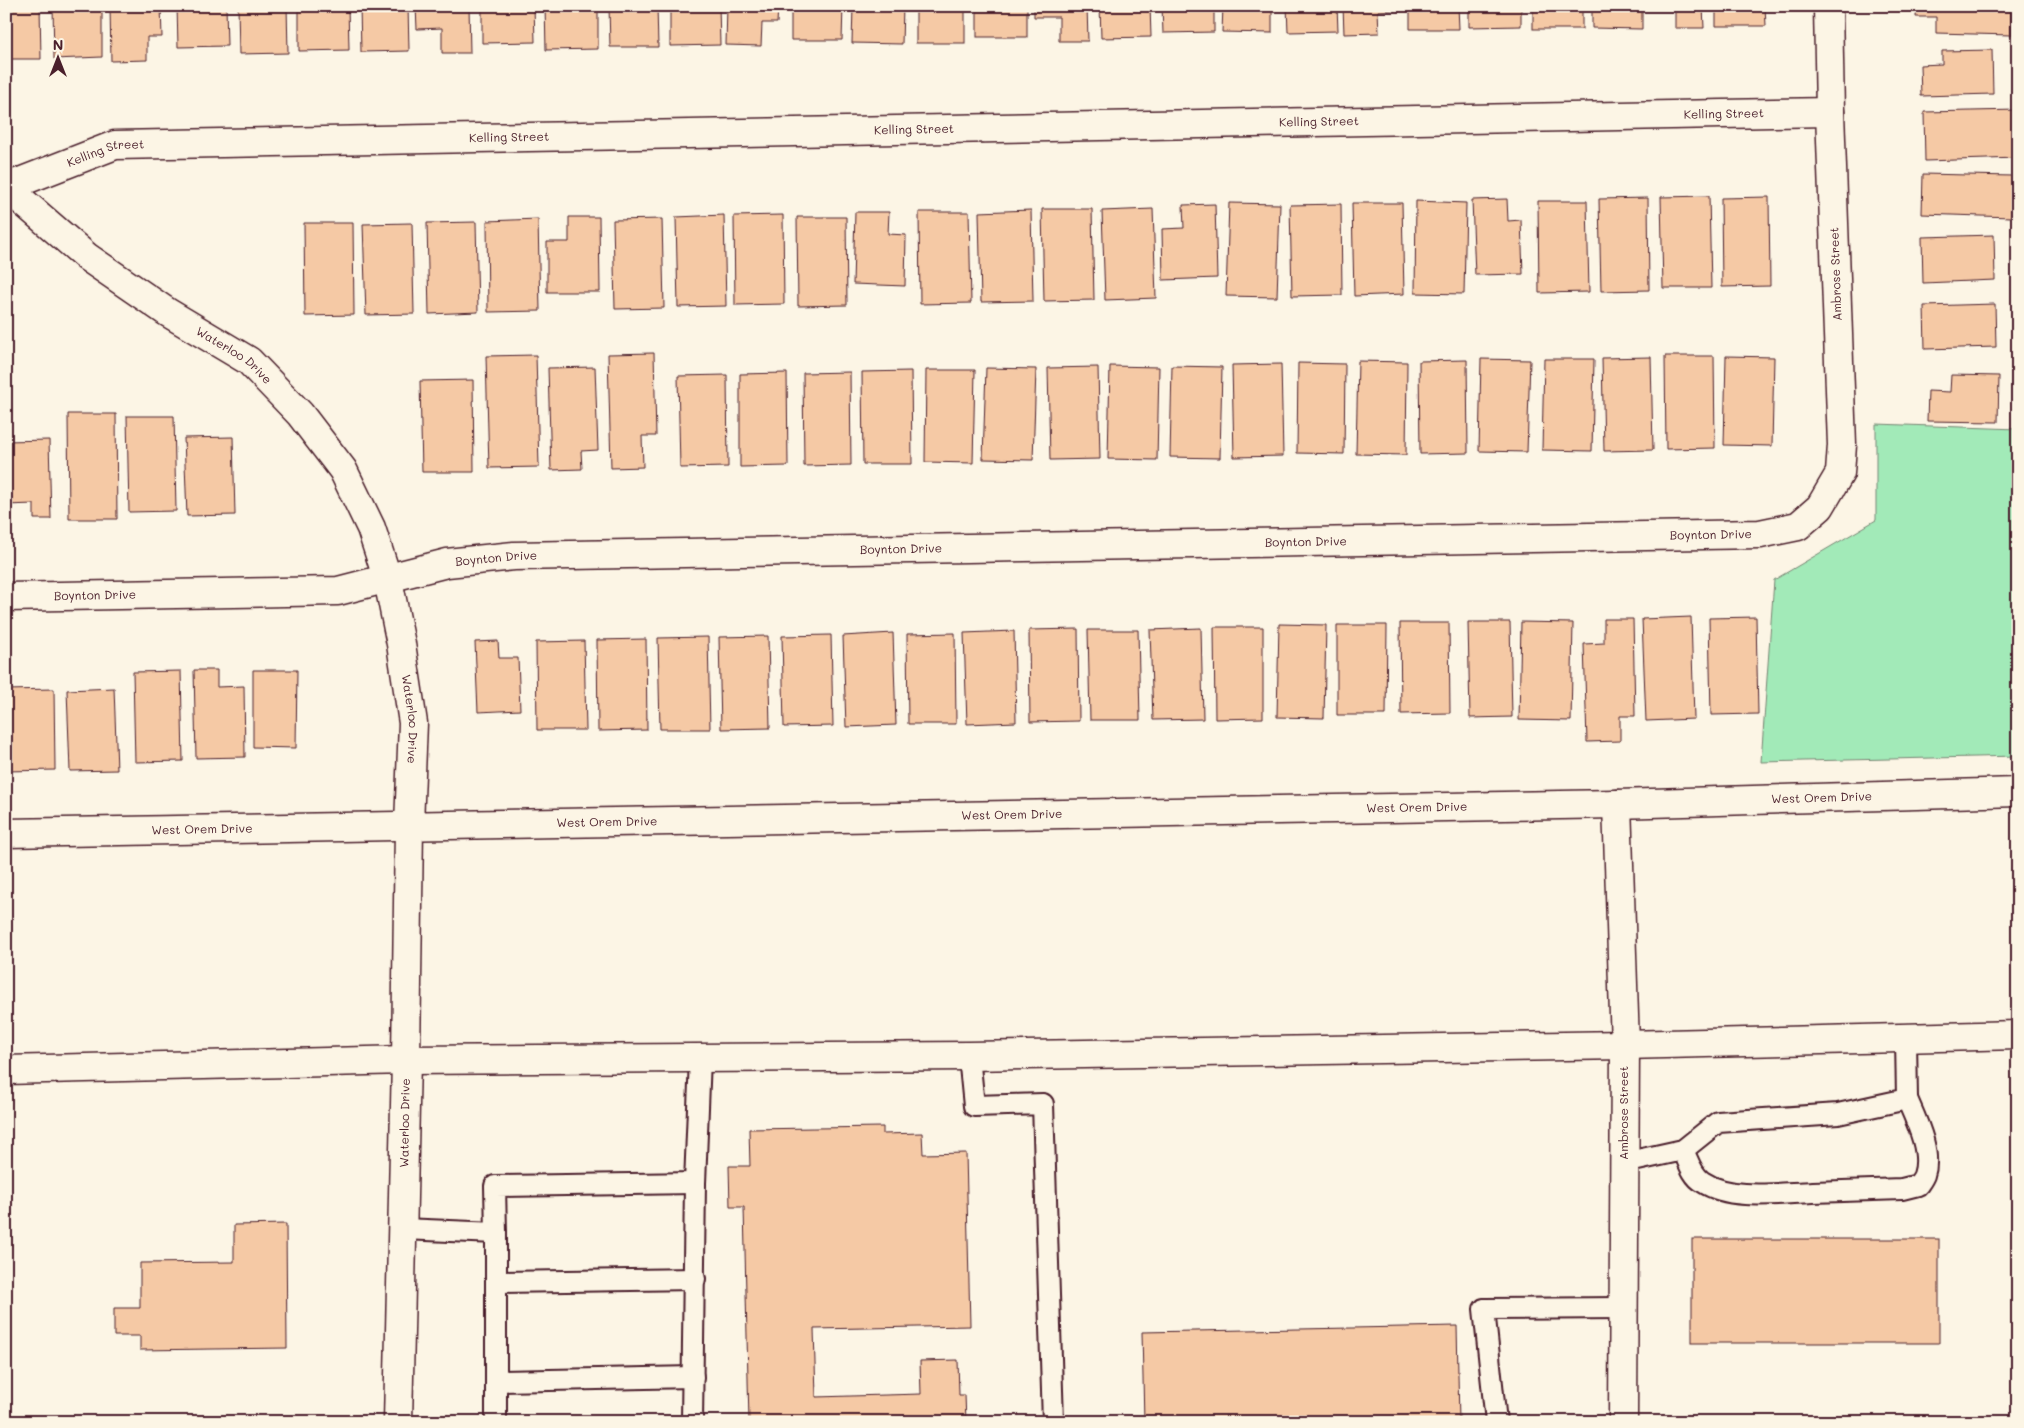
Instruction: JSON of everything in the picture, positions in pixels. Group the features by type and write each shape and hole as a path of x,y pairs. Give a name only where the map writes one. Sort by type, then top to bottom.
{"street":[{"name":"Ambrose Street","path":"1798,526 1820,507 1840,473 1842,445 1828,6"},
{"name":"Kelling Street","path":"6,187 115,145 1830,112"},
{"name":"Waterloo Drive","path":"6,187 87,257 167,312 249,361 300,414 343,470 371,528 388,580 401,644 413,723 409,825 398,1422"},
{"name":"Boynton Drive","path":"6,597 338,592 447,563 514,556 1750,534 1798,526"},
{"name":"West Orem Drive","path":"6,833 1617,804 2018,792"},
{"name":"Ambrose Street","path":"1617,804 1625,1045 1623,1422"},
{"path":"6,1070 406,1060 970,1056 1625,1045 2018,1035"}],"lane":[{"path":"1683,1150 1691,1168 1701,1182 1731,1192 1755,1194 1902,1189 1918,1185 1924,1175 1924,1144 1908,1099 1906,1038"},
{"path":"970,1056 974,1106 1043,1104 1053,1422"},
{"path":"692,1422 695,1183 700,1058"},
{"path":"1624,1163 1683,1150 1718,1122 1838,1114 1908,1099"},
{"path":"496,1422 495,1186 695,1183"},
{"path":"403,1229 496,1233"},
{"path":"496,1282 695,1279"},
{"path":"1496,1422 1484,1309 1623,1308"},
{"path":"496,1381 693,1377"}],"green space":[{"path":"1876,424 2018,429 2018,756 1761,762 1774,580 1876,520"}],"building":[{"path":"6,6 40,6 41,59 6,59"},
{"path":"53,6 102,6 102,57 54,59"},
{"path":"110,6 161,6 162,37 147,37 147,60 111,61"},
{"path":"177,6 226,6 227,46 178,47"},
{"path":"238,6 287,6 288,53 239,54"},
{"path":"299,6 348,6 349,50 299,51"},
{"path":"360,6 408,6 409,51 361,52"},
{"path":"416,6 469,6 470,53 442,53 442,28 417,29"},
{"path":"482,6 534,6 535,42 482,43"},
{"path":"545,6 598,6 598,49 546,50"},
{"path":"609,6 657,6 658,47 610,47"},
{"path":"670,6 719,6 720,45 670,46"},
{"path":"727,6 778,6 777,23 762,23 761,46 726,45"},
{"path":"791,6 843,6 842,40 791,40"},
{"path":"853,6 903,6 902,44 852,43"},
{"path":"916,6 965,6 965,43 916,43"},
{"path":"977,6 1027,6 1027,37 977,37"},
{"path":"1034,6 1087,6 1088,41 1059,41 1059,17 1034,17"},
{"path":"1100,6 1150,6 1151,37 1101,38"},
{"path":"1162,6 1214,6 1214,32 1163,33"},
{"path":"1223,6 1272,6 1272,33 1222,32"},
{"path":"1287,6 1337,6 1338,31 1288,32"},
{"path":"1343,6 1395,6 1395,10 1378,11 1379,33 1344,34"},
{"path":"1410,6 1458,6 1459,29 1410,29"},
{"path":"1469,6 1521,6 1521,26 1469,27"},
{"path":"1533,6 1582,6 1582,29 1533,29"},
{"path":"1592,6 1642,6 1642,29 1592,28"},
{"path":"1675,6 1703,6 1704,28 1675,28"},
{"path":"1716,6 1765,6 1766,26 1716,26"},
{"path":"1917,6 2011,6 2011,35 1936,33 1936,17 1916,17"},
{"path":"1992,50 1993,94 1921,96 1920,65 1942,64 1942,51"},
{"path":"2018,110 2018,158 1925,161 1924,112"},
{"path":"1923,174 2012,176 2011,217 1922,214"},
{"path":"1709,196 1711,288 1663,288 1661,197"},
{"path":"1769,197 1770,286 1722,287 1721,198"},
{"path":"1648,198 1649,290 1601,291 1599,199"},
{"path":"1507,199 1508,221 1521,220 1523,274 1475,275 1472,200"},
{"path":"1416,201 1466,203 1464,294 1415,293"},
{"path":"1538,201 1587,201 1589,292 1539,293"},
{"path":"1229,203 1280,204 1277,297 1226,296"},
{"path":"1352,203 1402,203 1404,294 1354,296"},
{"path":"1215,204 1217,278 1163,280 1162,229 1184,228 1183,205"},
{"path":"1341,204 1342,295 1292,296 1290,205"},
{"path":"1042,209 1092,209 1094,300 1044,301"},
{"path":"1153,209 1156,298 1105,300 1102,211"},
{"path":"1031,210 1033,301 981,302 979,212"},
{"path":"855,212 889,212 888,234 906,235 905,286 853,284"},
{"path":"919,212 969,212 971,303 920,304"},
{"path":"724,215 726,306 678,307 676,217"},
{"path":"783,215 784,304 735,305 734,216"},
{"path":"569,217 599,217 600,292 547,292 547,242 569,242"},
{"path":"797,217 846,217 847,305 798,306"},
{"path":"538,219 540,311 488,312 487,221"},
{"path":"662,219 664,308 615,309 613,220"},
{"path":"476,222 478,312 429,314 427,223"},
{"path":"304,223 353,223 354,315 305,316"},
{"path":"412,223 414,314 366,315 363,224"},
{"path":"1994,235 1995,280 1923,283 1922,237"},
{"path":"1995,304 1996,347 1925,349 1924,306"},
{"path":"654,353 656,436 642,436 643,467 611,468 608,354"},
{"path":"536,355 539,467 489,468 486,356"},
{"path":"1665,356 1714,356 1715,448 1666,449"},
{"path":"1726,356 1774,357 1772,446 1724,445"},
{"path":"1651,357 1653,450 1604,451 1602,358"},
{"path":"1481,359 1530,360 1527,452 1479,451"},
{"path":"1544,359 1594,359 1592,451 1542,450"},
{"path":"1467,360 1468,453 1420,454 1419,361"},
{"path":"1358,361 1407,362 1406,455 1356,454"},
{"path":"1298,363 1345,364 1344,454 1297,453"},
{"path":"1281,364 1283,456 1234,457 1232,365"},
{"path":"1110,366 1159,367 1157,460 1108,459"},
{"path":"1172,366 1222,367 1220,458 1170,457"},
{"path":"595,367 598,450 581,451 582,469 551,470 548,368"},
{"path":"1098,367 1100,459 1050,460 1048,368"},
{"path":"986,368 1036,369 1033,460 983,459"},
{"path":"926,370 975,370 973,463 925,462"},
{"path":"911,371 912,464 863,464 862,372"},
{"path":"850,372 851,465 804,466 803,373"},
{"path":"787,373 788,466 740,467 740,374"},
{"path":"727,375 728,467 680,468 678,376"},
{"path":"1951,375 1999,376 1998,422 1927,421 1928,391 1950,392"},
{"path":"473,380 474,472 422,472 420,381"},
{"path":"68,414 116,414 117,519 69,519"},
{"path":"127,416 174,416 176,511 129,512"},
{"path":"233,437 235,515 187,516 184,438"},
{"path":"49,440 51,519 34,519 34,504 6,505 6,441"},
{"path":"1691,617 1694,719 1646,721 1642,619"},
{"path":"1756,617 1758,714 1711,715 1709,618"},
{"path":"1604,619 1633,619 1635,716 1620,716 1620,741 1587,742 1584,644 1604,643"},
{"path":"1468,622 1510,622 1512,717 1470,718"},
{"path":"1521,622 1573,623 1571,721 1519,720"},
{"path":"1400,623 1449,623 1450,713 1401,714"},
{"path":"1279,624 1326,625 1324,718 1277,717"},
{"path":"1337,625 1387,625 1386,715 1337,715"},
{"path":"1214,627 1263,627 1263,718 1215,719"},
{"path":"1201,628 1203,719 1153,720 1150,630"},
{"path":"1078,629 1079,721 1030,722 1029,630"},
{"path":"1088,630 1138,630 1140,720 1090,720"},
{"path":"1014,631 1016,722 967,724 964,633"},
{"path":"893,633 896,725 846,727 843,636"},
{"path":"955,633 956,724 908,724 907,634"},
{"path":"831,635 833,726 784,727 782,636"},
{"path":"768,636 770,728 721,729 719,637"},
{"path":"708,637 710,729 660,729 658,638"},
{"path":"646,639 647,730 598,731 597,640"},
{"path":"498,641 499,658 518,658 520,710 478,712 475,642"},
{"path":"584,641 586,730 537,730 536,642"},
{"path":"194,670 217,670 217,687 244,686 245,757 196,758"},
{"path":"253,670 297,670 296,748 253,747"},
{"path":"181,671 183,761 135,762 133,672"},
{"path":"114,688 117,770 70,771 67,690"},
{"path":"54,689 55,770 6,771 6,690"},
{"path":"883,1127 883,1134 922,1133 923,1154 966,1153 970,1326 814,1329 816,1397 921,1394 920,1361 958,1360 959,1395 965,1395 966,1422 749,1422 744,1207 730,1207 729,1166 750,1166 749,1129"},
{"path":"286,1224 287,1348 140,1350 140,1336 114,1336 114,1308 140,1308 140,1263 234,1262 234,1225"},
{"path":"1692,1239 1939,1239 1939,1343 1692,1343"},
{"path":"1457,1326 1459,1422 1144,1422 1142,1332"}]}
